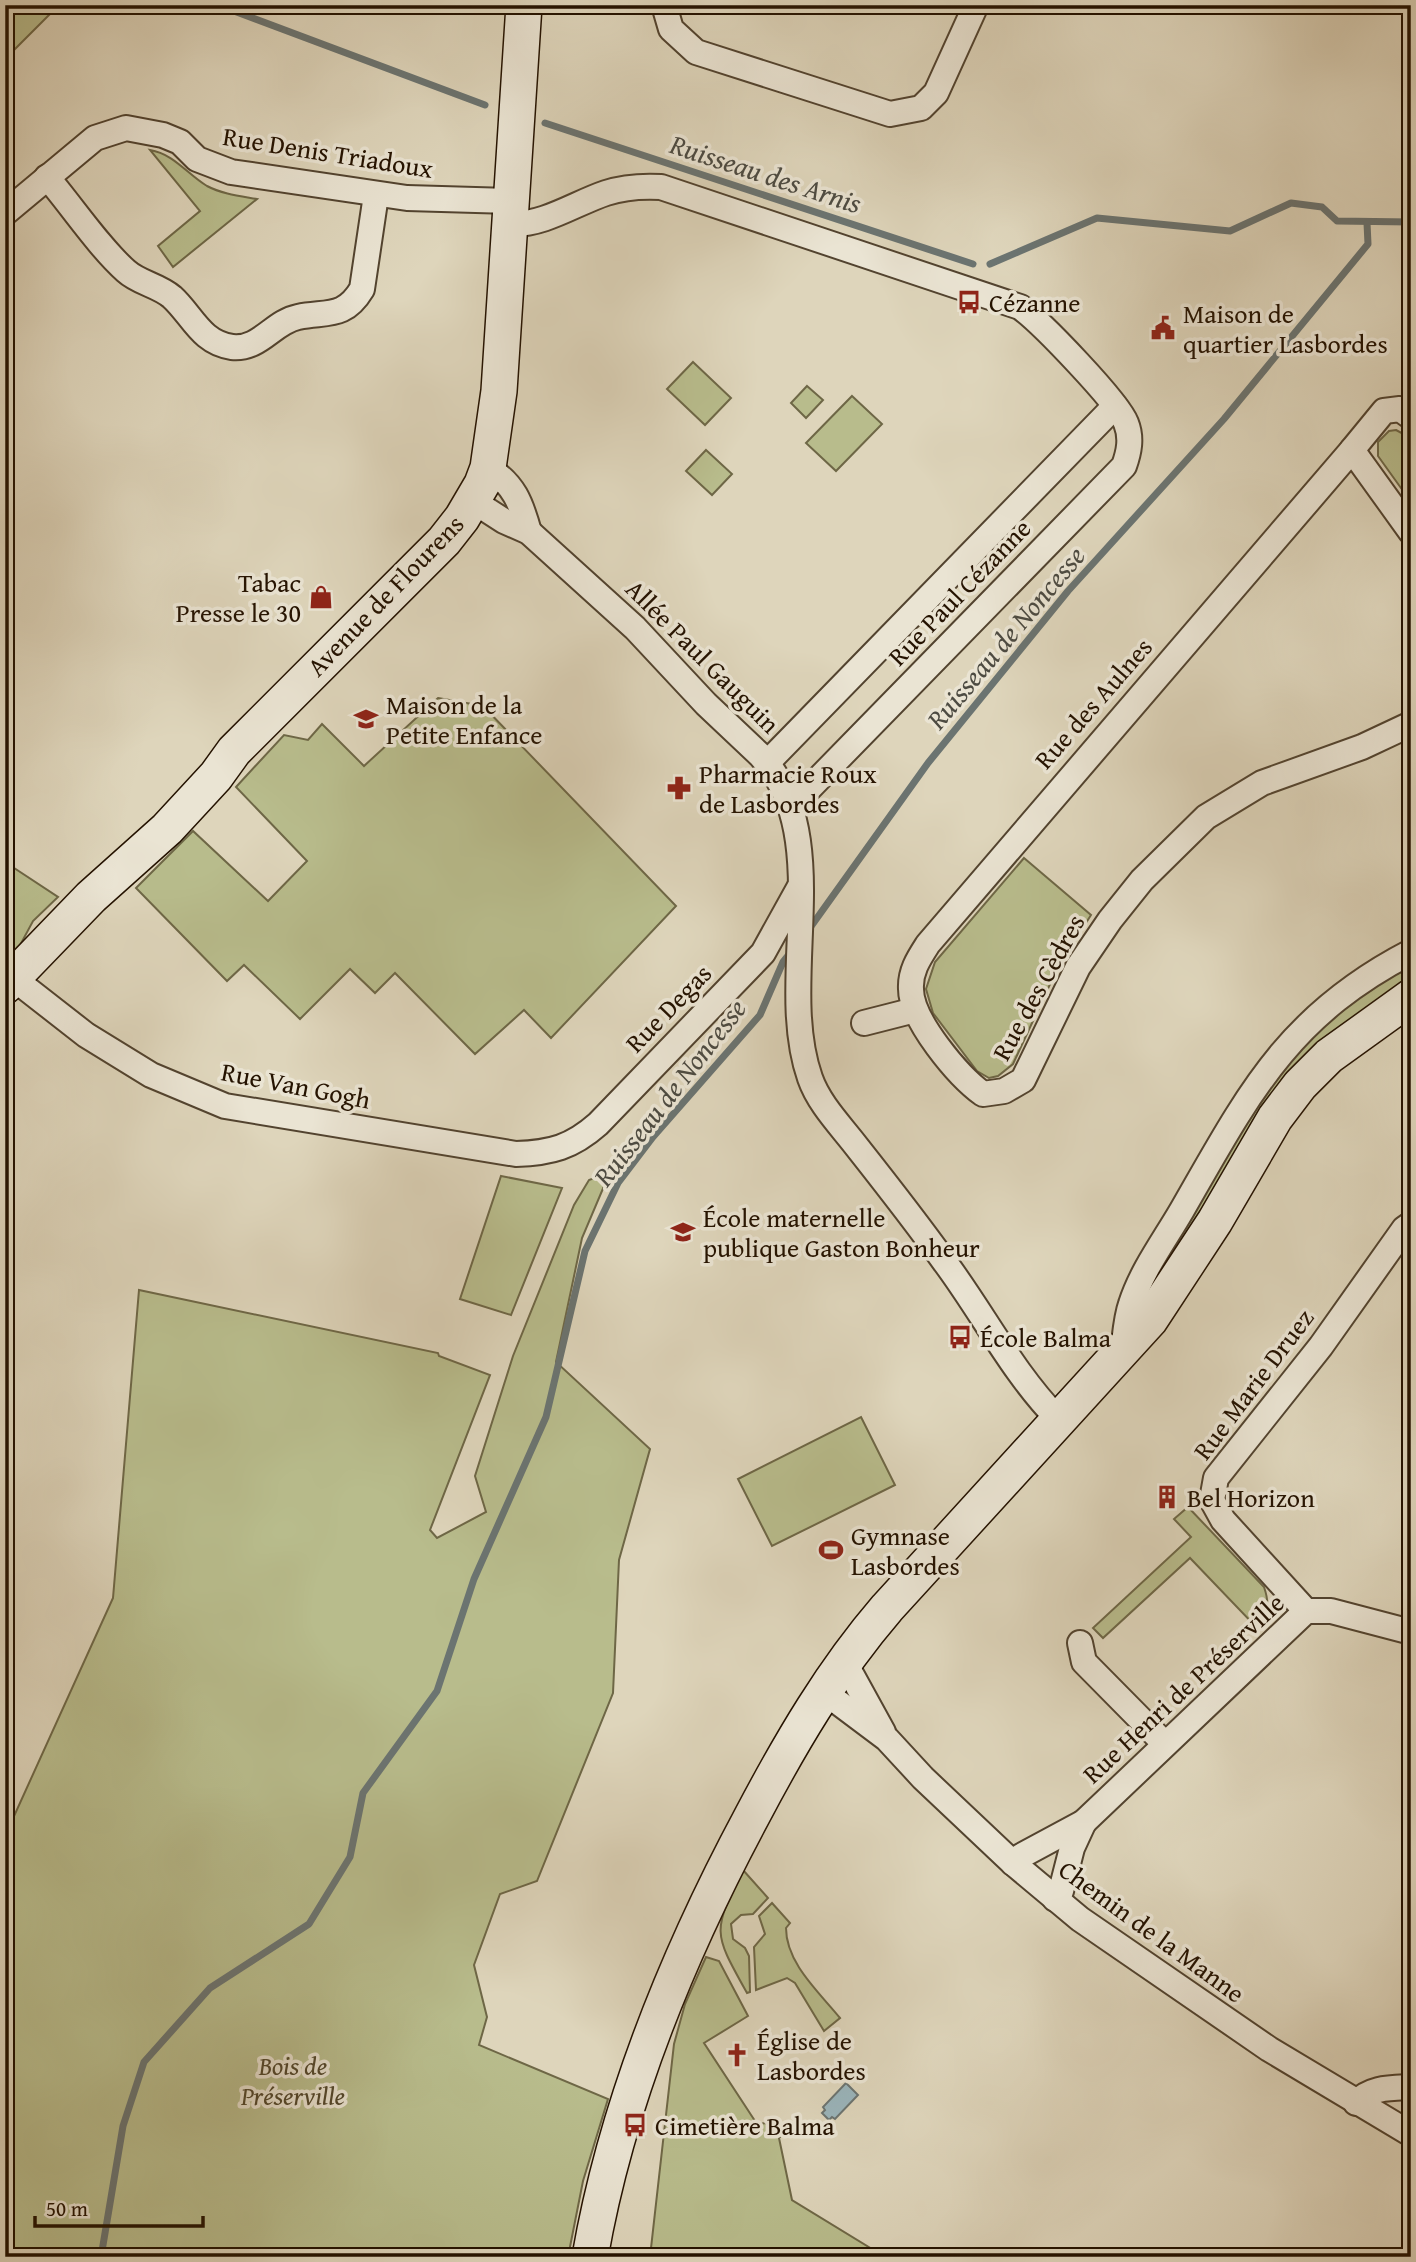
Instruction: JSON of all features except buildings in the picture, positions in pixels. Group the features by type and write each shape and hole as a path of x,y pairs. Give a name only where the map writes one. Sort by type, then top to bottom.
{"street":[{"name":"Avenue de Flourens","path":"9,982 91,897 167,829 216,776 234,751 444,541 473,501 488,468 496,416 512,213 524,5"},
{"path":"664,5 671,29 696,52 890,114 921,108 936,93 976,5"},
{"name":"Rue Denis Triadoux","path":"5,213 94,138 126,128 172,138 197,159 215,168 376,195 512,213"},
{"path":"47,177 127,272 161,288 175,299 202,333 231,347 246,347 296,317 339,312 354,302 362,289 376,195"},
{"name":"Rue Paul Cézanne","path":"512,213 527,225 607,192 637,185 661,187 1020,307 1051,334 1115,406 1129,432 1130,449 1124,466 792,806"},
{"name":"Rue Paul Cézanne","path":"767,763 1115,406"},
{"name":"Rue des Aulnes","path":"915,1010 912,974 934,935 1384,411 1399,410 1411,417"},
{"path":"1352,450 1411,532"},
{"name":"Allée Paul Gauguin","path":"488,468 506,479 522,508 529,532"},
{"name":"Allée Paul Gauguin","path":"473,501 504,522 529,532 635,628 706,705 767,763 783,784 792,806 798,849 802,1051 816,1091 946,1263 1032,1393 1058,1419"},
{"name":"Rue des Cèdres","path":"915,1010 968,1084 983,1094 1004,1091 1023,1080 1078,967 1110,920 1142,880 1181,840 1214,811 1262,783 1362,747 1411,724"},
{"name":"Rue Degas","path":"559,1150 580,1140 598,1124 763,953 799,894"},
{"path":"1123,1352 1130,1305 1147,1267 1260,1077 1315,1017 1356,984 1411,952"},
{"name":"Rue Van Gogh","path":"9,982 86,1035 151,1075 225,1106 516,1153 559,1150"},
{"path":"590,2257 612,2155 674,1976 723,1870 822,1691 887,1608 1058,1419 1123,1352 1182,1274 1275,1118 1300,1085 1339,1048 1411,997"},
{"path":"864,1023 915,1010"},
{"name":"Rue Marie Druez","path":"1306,1611 1223,1520 1212,1500 1216,1478 1321,1346 1404,1229 1411,1224"},
{"name":"Rue Henri de Préserville","path":"1013,1863 1084,1822 1164,1743 1306,1611 1331,1611 1408,1623"},
{"path":"1080,1643 1084,1662 1164,1743"},
{"name":"Chemin de la Manne","path":"844,1661 887,1739"},
{"name":"Chemin de la Manne","path":"822,1691 887,1739 923,1778 1055,1899 1184,1993 1401,2129"},
{"name":"Rue Henri de Préserville","path":"1055,1899 1061,1891 1072,1848 1084,1822"},
{"path":"1356,2103 1363,2094 1376,2090 1411,2087"},
{"path":"1401,2129 1411,2101"}],"green space":[{"path":"5,5 59,5 5,59"},
{"path":"150,150 173,160 213,189 257,199 173,267 158,246 200,211"},
{"path":"693,362 731,398 705,425 667,389"},
{"path":"807,386 823,400 806,418 791,403"},
{"path":"852,396 882,424 836,471 806,443"},
{"path":"1396,430 1411,438 1411,502 1378,456 1378,442 1389,431"},
{"path":"706,450 732,474 712,495 686,471"},
{"path":"438,698 483,706 676,906 551,1038 524,1010 475,1054 395,973 375,993 350,969 300,1019 244,965 227,981 136,888 193,831 268,901 307,861 236,787 284,735 308,740 322,724 364,766"},
{"path":"1024,858 1091,915 1058,967 1013,1064 998,1076 989,1078 977,1071 933,1013 926,989 935,962"},
{"path":"5,862 58,897 33,921 18,949 5,961"},
{"path":"1411,960 1411,981 1361,1012 1174,1269 1136,1301 1161,1272 1239,1126 1319,1025"},
{"name":"Bois de Préserville","path":"610,1172 582,1238 556,1362 650,1449 619,1560 613,1693 537,1881 500,1894 474,1965 487,2017 479,2045 608,2099 583,2181 568,2257 5,2257 5,1836 113,1598 139,1290 438,1353 439,1356 490,1375 430,1530 437,1538 486,1512 475,1476 513,1356 574,1205 589,1180"},
{"path":"501,1176 562,1188 511,1315 460,1299"},
{"path":"861,1417 895,1485 772,1546 738,1479"},
{"path":"1188,1507 1264,1587 1267,1599 1266,1614 1258,1629 1190,1558 1103,1638 1093,1628 1191,1537 1174,1519"},
{"path":"743,1870 768,1898 753,1914 741,1915 731,1924 733,1939 745,1948 749,1956 750,1992 747,1993 728,1957 721,1932 726,1907"},
{"path":"772,1903 790,1923 786,1928 787,1941 798,1965 840,2018 824,2031 795,1983 787,1978 756,1990 754,1947 765,1934 759,1916"},
{"path":"706,1957 719,1961 748,2016 704,2043 757,2124 767,2123 781,2136 779,2138 792,2200 885,2257 650,2257 674,2044 685,2004"}],"water":[{"path":"846,2083 858,2095 835,2119 832,2117 829,2120 822,2113 825,2110 823,2107"}],"waterway":[{"name":"Ruisseau des Arnis","path":"218,5 485,105"},
{"name":"Ruisseau des Arnis","path":"545,123 973,264"},
{"name":"Ruisseau des Arnis","path":"990,264 1097,218 1230,231 1291,203 1322,207 1337,221 1411,222"},
{"name":"Ruisseau de Noncesse","path":"807,932 928,763 1068,591 1224,419 1368,244 1367,223"},
{"name":"Ruisseau de Noncesse","path":"101,2257 123,2126 144,2062 210,1988 309,1924 350,1857 363,1793 437,1691 474,1579 546,1417 585,1251 618,1183 653,1137 760,1015 783,962 791,952"}],"place":[{"name":"Cézanne","path":"969,302"},
{"name":"Maison de quartier Lasbordes","path":"1163,328"},
{"name":"Tabac Presse le 30","path":"321,597"},
{"name":"Maison de la Petite Enfance","path":"366,719"},
{"name":"Pharmacie Roux de Lasbordes","path":"679,788"},
{"name":"École maternelle publique Gaston Bonheur","path":"683,1232"},
{"name":"École Balma","path":"960,1337"},
{"name":"Bel Horizon","path":"1167,1497"},
{"name":"Gymnase Lasbordes","path":"831,1550"},
{"name":"Église de Lasbordes","path":"737,2055"},
{"name":"Cimetière Balma","path":"635,2125"}]}
